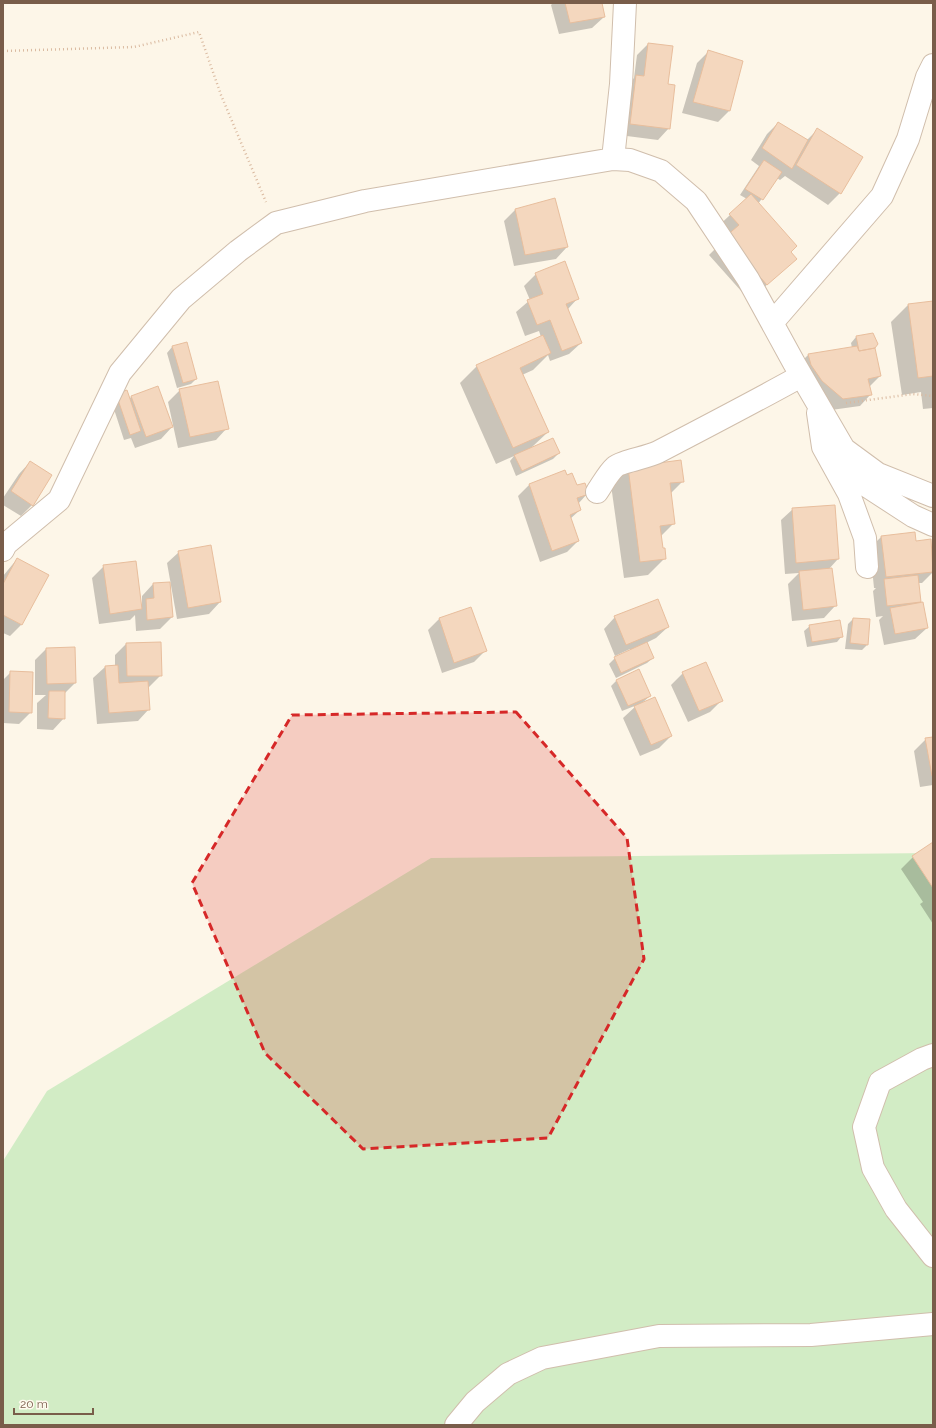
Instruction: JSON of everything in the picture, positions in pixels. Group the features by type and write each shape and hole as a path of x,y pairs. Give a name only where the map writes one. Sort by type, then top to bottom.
{"street":[{"path":"613,159 621,84 625,3"},
{"path":"772,323 882,196 908,139 927,77 933,65"},
{"path":"3,550 6,544 59,500 120,373 181,299 238,251 276,223 365,200 613,159 630,160 661,171 696,201 748,279 801,376 844,449 878,474 933,496"},
{"path":"597,492 615,466 645,458 658,452 700,428 736,412 801,376"},
{"path":"818,406 823,447 849,494 865,538 867,567"},
{"path":"848,452 853,477 912,516 933,525"},
{"path":"933,1055 922,1059 880,1082 864,1127 873,1168 896,1209 933,1256"},
{"path":"456,1425 475,1402 508,1374 542,1358 659,1336 811,1336 933,1324"}],"path":[{"path":"3,50 134,47 198,32 224,103 276,223"},
{"path":"818,406 913,394 933,396"}],"highlighted area":[{"path":"516,712 627,838 644,959 548,1138 363,1149 265,1053 192,883 292,715"}],"green space":[{"path":"933,853 933,1425 3,1425 3,1161 47,1091 431,858"}],"building":[{"path":"565,3 602,3 605,17 570,23"},
{"path":"648,43 673,46 668,84 675,85 670,129 630,124 636,75 644,76"},
{"path":"708,50 743,61 730,111 693,102"},
{"path":"778,122 808,140 792,169 762,148"},
{"path":"817,128 863,157 841,194 796,165"},
{"path":"764,160 782,172 763,200 745,189"},
{"path":"751,194 797,246 791,252 797,259 767,285 725,237 739,225 729,214"},
{"path":"555,198 568,247 525,255 515,209"},
{"path":"565,261 579,299 566,304 582,343 562,351 550,320 537,325 527,300 543,294 535,273"},
{"path":"933,301 933,376 918,378 908,304"},
{"path":"873,333 878,344 875,348 859,351 856,336"},
{"path":"543,335 551,353 520,368 549,432 513,448 476,365"},
{"path":"187,342 197,379 183,383 172,346"},
{"path":"857,346 859,351 875,348 881,376 868,379 872,395 843,399 822,381 811,365 808,354"},
{"path":"218,381 229,429 190,437 179,389"},
{"path":"158,386 173,427 146,437 131,396"},
{"path":"127,390 141,431 130,435 116,394"},
{"path":"553,438 560,453 522,471 514,455"},
{"path":"681,460 684,482 670,483 675,524 660,526 666,559 640,562 628,467"},
{"path":"30,461 52,475 33,506 11,491"},
{"path":"565,470 567,475 572,473 577,485 585,483 589,494 577,498 581,510 570,515 579,541 552,551 529,484"},
{"path":"835,505 839,559 796,563 792,508"},
{"path":"915,532 916,541 931,539 933,572 886,577 881,536"},
{"path":"211,545 221,602 188,608 178,551"},
{"path":"17,558 49,575 22,625 3,615 3,584"},
{"path":"136,561 142,609 110,614 103,565"},
{"path":"832,568 837,606 803,610 799,571"},
{"path":"918,575 921,602 887,606 884,579"},
{"path":"170,582 173,617 147,620 146,599 154,598 153,583"},
{"path":"658,599 669,627 626,645 614,616"},
{"path":"923,602 928,628 895,634 890,608"},
{"path":"471,607 487,651 454,663 439,618"},
{"path":"853,618 870,619 868,645 850,643"},
{"path":"840,620 843,637 812,642 809,625"},
{"path":"161,642 162,676 127,676 126,643"},
{"path":"647,642 654,658 621,673 614,657"},
{"path":"75,647 76,683 47,684 46,648"},
{"path":"706,662 723,701 699,711 682,672"},
{"path":"118,665 119,683 148,681 150,710 109,713 105,666"},
{"path":"639,669 651,696 628,706 616,680"},
{"path":"10,671 33,672 32,713 9,712"},
{"path":"49,691 65,691 65,719 48,718"},
{"path":"655,697 672,736 651,745 634,706"},
{"path":"933,737 933,776 932,776 925,738"},
{"path":"933,842 933,888 912,856"}]}
